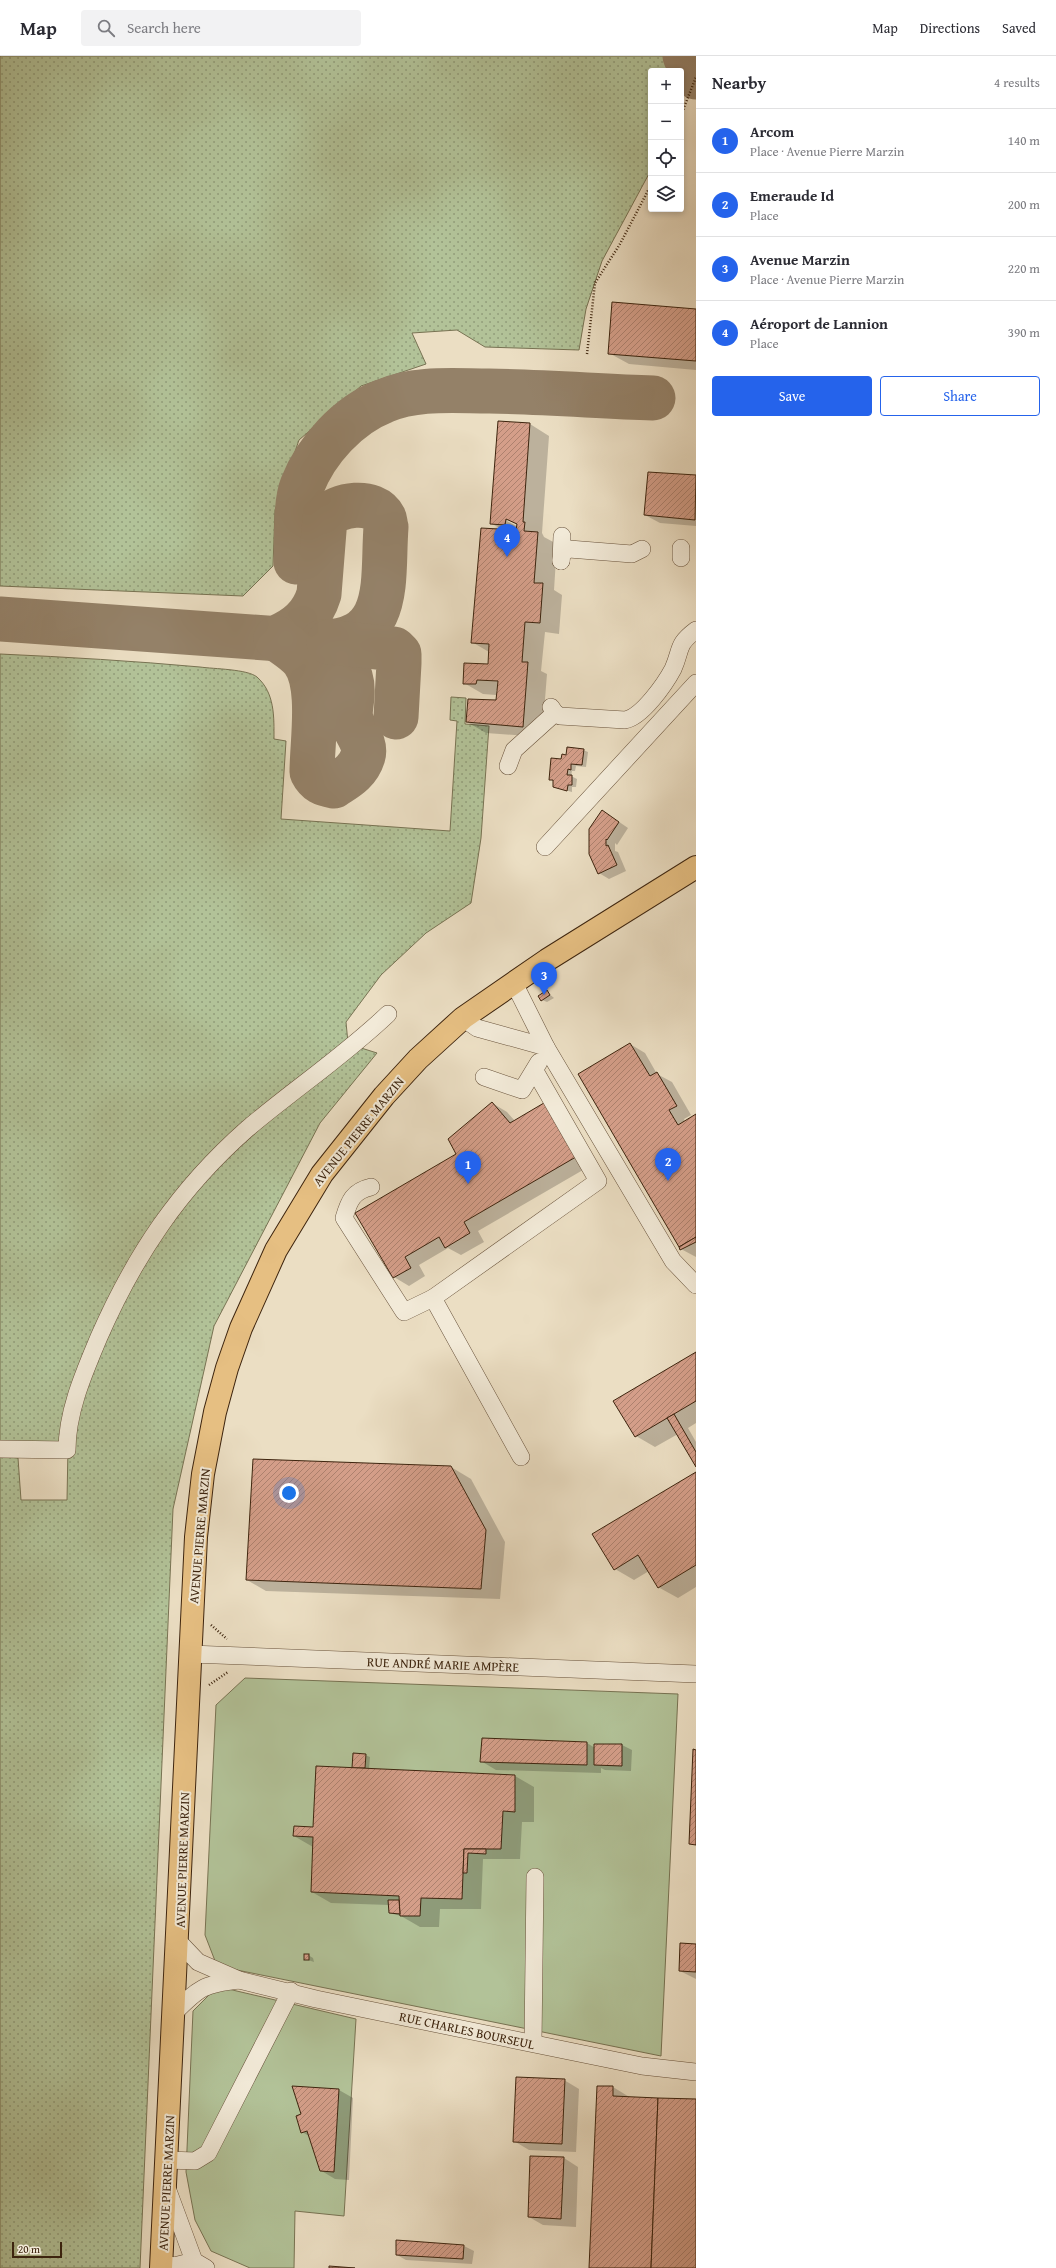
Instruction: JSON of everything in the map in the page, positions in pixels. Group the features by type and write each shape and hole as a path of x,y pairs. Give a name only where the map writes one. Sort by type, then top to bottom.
{"main road":[{"name":"AVENUE PIERRE MARZIN","path":"162,2266 196,1537 203,1474 215,1412 227,1368 247,1314 276,1250 322,1174 384,1096 418,1059 463,1018 514,983 696,867"}],"street":[{"path":"562,536 561,561 562,553 567,550 604,551 632,554 642,549 641,556"},
{"path":"508,766 514,750 553,710 560,716 590,714 625,720 631,714 648,704 674,662 681,644 696,630"},
{"path":"545,847 696,683"},
{"path":"514,983 546,1047 673,1261 696,1285"},
{"path":"0,1449 67,1450 67,1428 86,1369 118,1293 157,1229 198,1176 247,1129 350,1048 388,1014"},
{"path":"463,1018 477,1028 546,1047"},
{"path":"484,1077 522,1090 535,1071 546,1047"},
{"path":"371,1187 360,1190 349,1200 344,1218 404,1312 433,1298 598,1180 535,1071"},
{"path":"673,1261 696,1265"},
{"path":"433,1298 521,1457"},
{"name":"RUE ANDRÉ MARIE AMPÈRE","path":"190,1654 696,1674"},
{"path":"533,2043 535,1877"},
{"name":"RUE CHARLES BOURSEUL","path":"178,1940 198,1962 239,1980 291,1991 316,1999 642,2066 696,2072"},
{"name":"RUE CHARLES BOURSEUL","path":"174,2013 196,1991 205,1986 239,1980"},
{"path":"167,2160 196,2160 208,2153 291,1991"},
{"path":"162,2266 200,2265 166,2185"}],"path":[{"path":"684,107 696,77"},
{"path":"587,354 595,283 620,244 648,191"}],"green space":[{"path":"0,56 676,56 682,68 648,68 648,176 602,261 586,309 579,350 485,347 457,330 412,333 426,364 361,386 299,440 275,510 273,566 243,596 0,586"},
{"path":"684,72 687,78 684,92"},
{"path":"0,654 100,659 200,667 252,674 263,683 270,698 273,714 274,739 286,741 281,819 450,831 457,721 450,720 451,697 466,698 465,724 489,726 481,838 471,903 426,933 381,975 346,1022 348,1043 147,1236 61,1447 0,1444"},
{"path":"358,1047 377,1053 320,1123 214,1326 173,1509 140,2268 0,2268 0,1456 18,1458 21,1500 67,1500 68,1447 102,1336 143,1258 195,1187 288,1104"},
{"path":"245,1678 678,1694 661,2056 217,1966 205,1935 216,1705"},
{"path":"224,1988 356,2019 344,2216 295,2211 294,2268 250,2268 211,2251 195,2220 186,2172 193,2011 212,1992"}],"building":[{"path":"612,302 696,309 696,361 608,354"},
{"path":"498,421 530,423 523,522 525,522 524,531 538,532 534,583 543,583 540,623 525,622 522,662 528,662 523,727 466,722 468,699 496,700 498,681 477,680 476,684 463,684 464,663 488,664 489,644 471,643 481,528 516,530 517,524 506,519 505,525 490,524"},
{"path":"648,472 696,475 695,520 644,515"},
{"path":"567,747 584,749 582,765 571,764 571,770 568,769 567,775 572,775 572,785 568,785 567,791 553,787 553,780 549,780 551,758 561,759 562,754 566,755"},
{"path":"602,810 619,822 607,840 606,839 606,846 608,845 617,865 598,874 589,854 589,829"},
{"path":"547,990 550,995 541,1001 538,996"},
{"path":"630,1043 650,1076 657,1072 677,1106 669,1110 678,1125 696,1114 696,1237 679,1247 578,1074"},
{"path":"549,1100 581,1154 464,1222 470,1233 445,1248 439,1237 405,1257 411,1268 393,1278 355,1213 456,1154 448,1139 492,1102 510,1123"},
{"path":"696,1237 696,1242 680,1250 679,1247"},
{"path":"696,1352 696,1401 635,1437 613,1401"},
{"path":"674,1414 696,1452 696,1467 667,1418"},
{"path":"253,1459 451,1466 486,1530 481,1589 246,1580"},
{"path":"696,1472 696,1565 658,1588 638,1555 614,1570 592,1534"},
{"path":"482,1738 587,1742 587,1765 480,1762"},
{"path":"594,1744 622,1744 622,1766 594,1765"},
{"path":"693,1749 696,1750 696,1845 689,1844"},
{"path":"353,1753 366,1754 365,1768 352,1768"},
{"path":"316,1766 515,1775 515,1812 503,1811 501,1849 464,1849 462,1899 421,1898 420,1916 400,1916 399,1896 311,1892 313,1837 293,1836 294,1826 313,1827"},
{"path":"464,1849 486,1849 486,1854 468,1853 467,1873 463,1873"},
{"path":"388,1900 399,1900 400,1914 389,1913"},
{"path":"680,1943 696,1944 696,1972 679,1971"},
{"path":"304,1954 309,1954 309,1960 304,1960"},
{"path":"516,2077 565,2079 562,2144 513,2142"},
{"path":"292,2086 339,2089 334,2172 320,2171 307,2131 301,2133 296,2116 301,2114"},
{"path":"597,2086 613,2086 613,2096 658,2098 651,2268 589,2268"},
{"path":"658,2098 696,2099 696,2268 651,2268"},
{"path":"530,2156 564,2157 561,2219 528,2217"},
{"path":"396,2240 464,2245 463,2259 396,2255"},
{"path":"329,2266 355,2268 329,2268"}],"taxiway":[{"path":"685,56 696,77"},
{"path":"296,562 298,502 302,486 308,473 325,447 335,435 358,415 384,401 409,394 449,390 653,398"},
{"path":"0,619 322,642 345,639 362,631 373,619 380,604 383,586 386,527 384,518 379,512 372,508 355,505 338,509 325,518 319,594 316,602 308,616 303,621 291,631 276,638"},
{"path":"276,638 294,651 303,660 309,671 315,714 312,772 321,782 334,786 355,770 361,762 364,751 362,742 351,719 352,687 348,671 335,652 322,642"},
{"path":"329,642 394,649 399,654 396,717"}],"place":[{"name":"Aéroport de Lannion","path":"507,557"},
{"name":"Avenue Marzin","path":"544,995"},
{"name":"Emeraude Id","path":"668,1181"},
{"name":"Arcom","path":"468,1184"}]}
